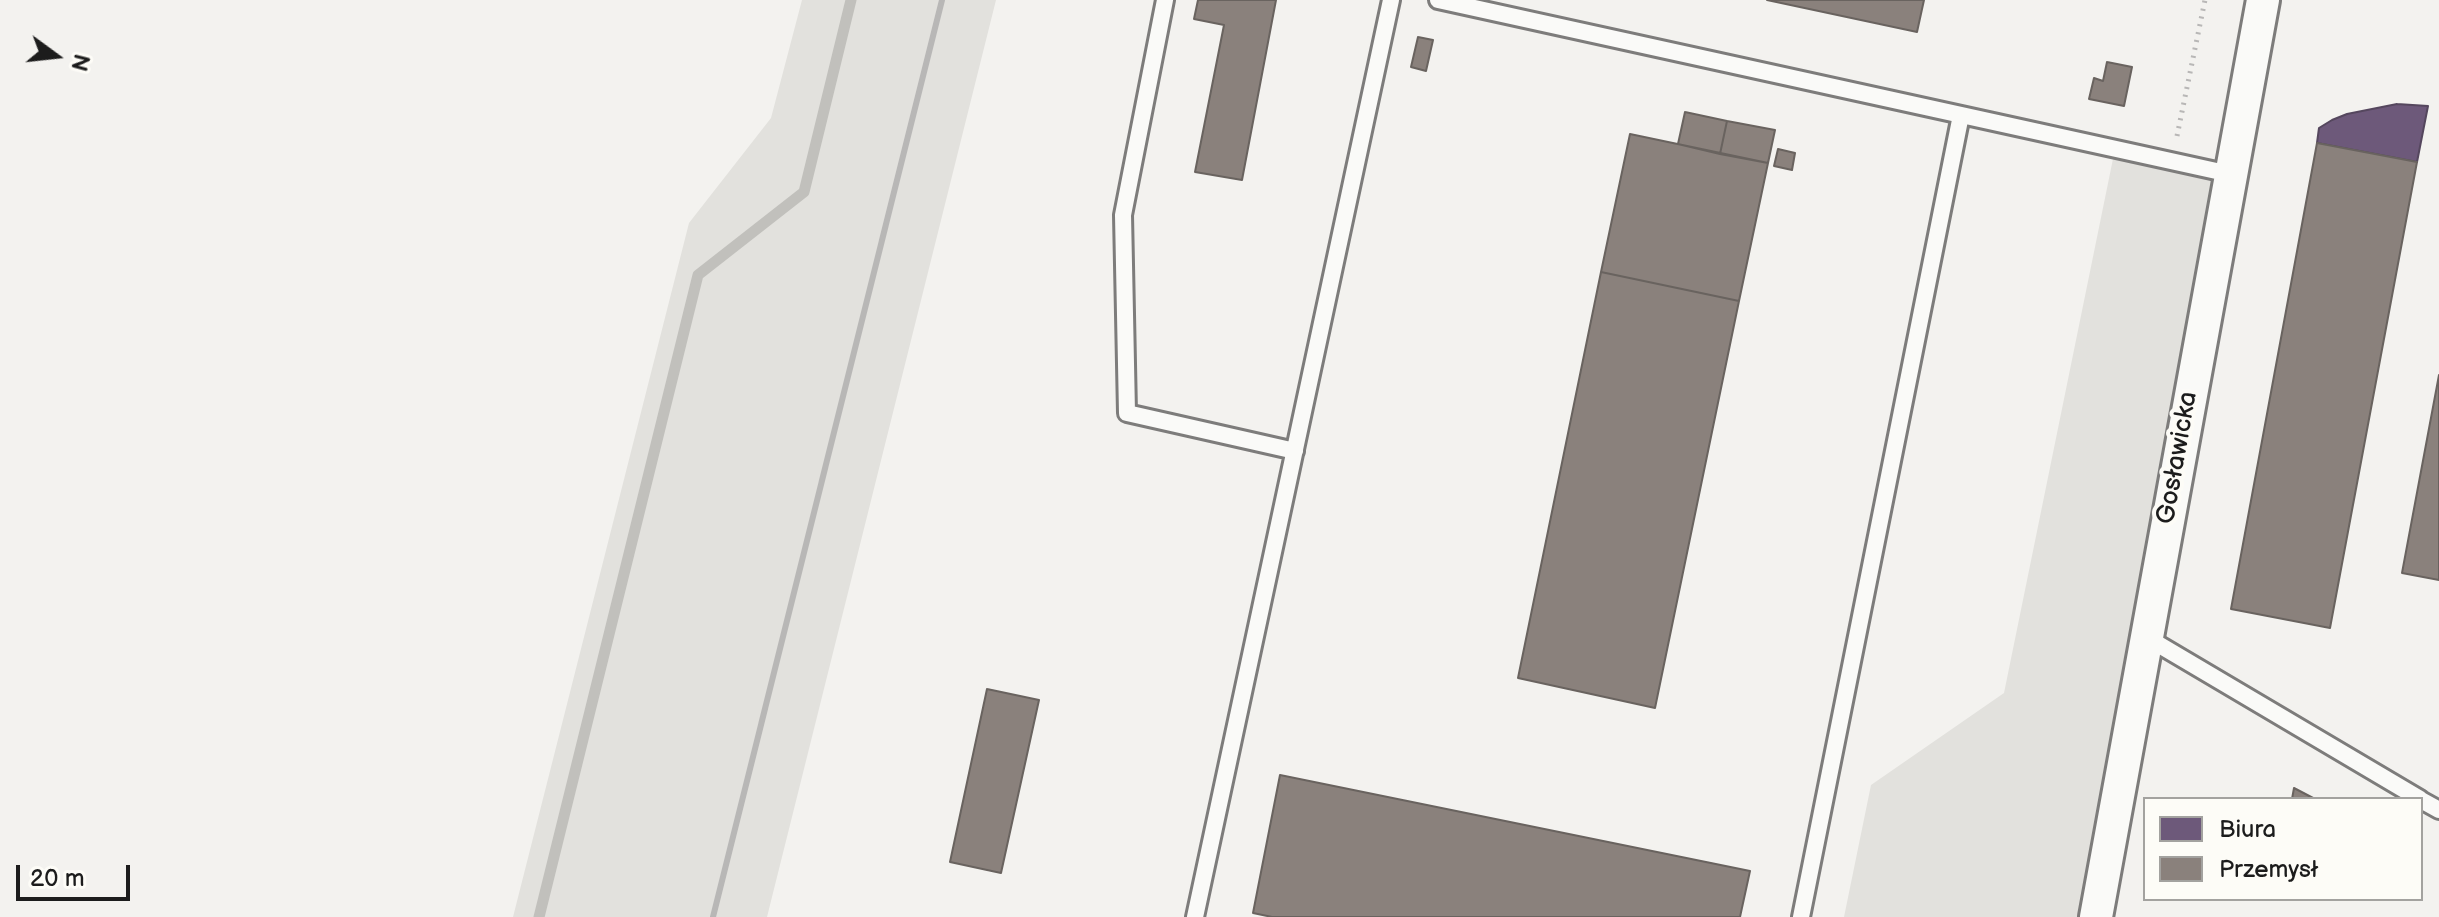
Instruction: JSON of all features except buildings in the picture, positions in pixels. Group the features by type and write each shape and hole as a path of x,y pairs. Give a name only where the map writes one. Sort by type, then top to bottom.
{"street":[{"name":"Gosławicka","path":"2096,917 2263,0"}],"lane":[{"path":"1165,0 1123,215 1127,413 1295,451"},
{"path":"1195,917 1391,0"},
{"path":"1438,0 2230,174"},
{"path":"1801,917 1961,115"},
{"path":"2146,637 2417,797"}],"path":[{"path":"2172,161 2205,0"}],"shaded area":[{"path":"802,0 996,0 767,917 513,917 689,223 771,118"},
{"path":"2115,149 2230,174 2096,917 1844,917 1871,785 2004,693"}],"waterway":[{"path":"539,917 698,275 804,192 851,0"}],"railway":[{"path":"713,917 942,0"}]}
